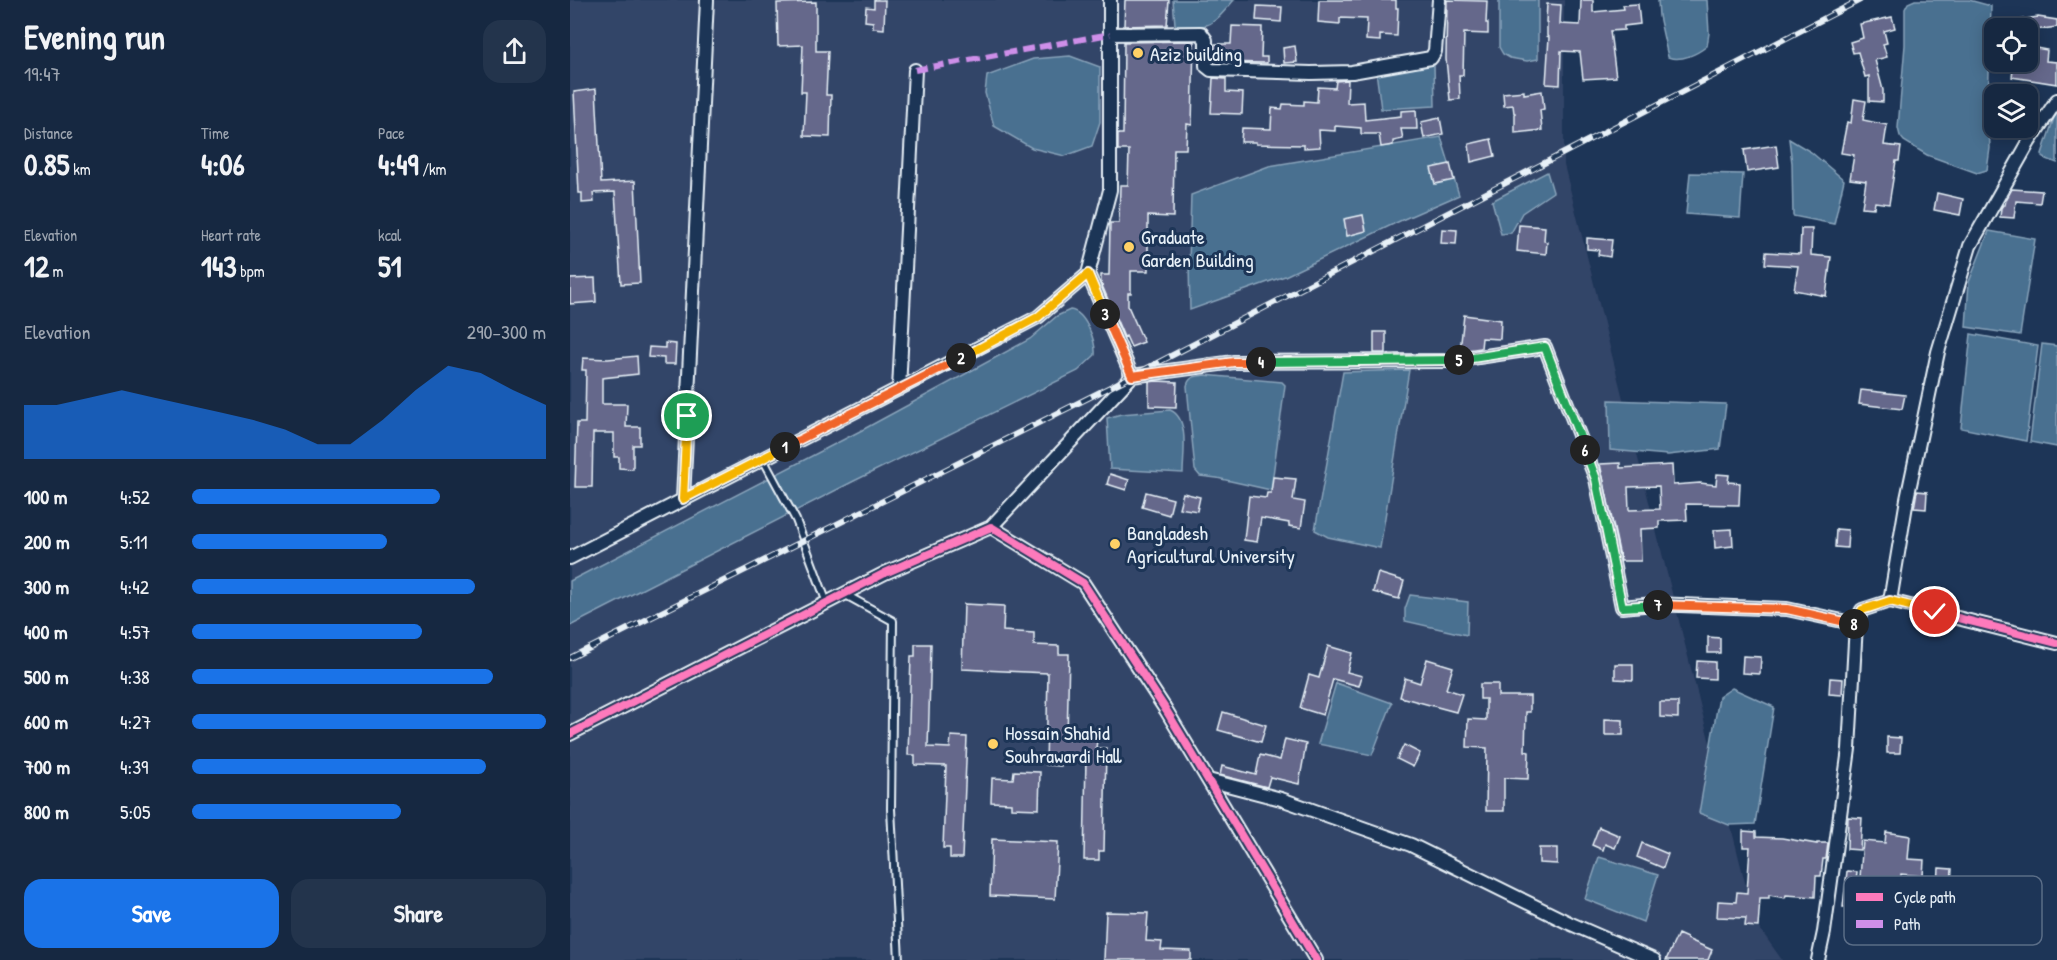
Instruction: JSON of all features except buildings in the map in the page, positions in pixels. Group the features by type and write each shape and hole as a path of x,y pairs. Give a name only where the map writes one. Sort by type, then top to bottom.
{"street":[{"path":"683,499 707,0"},
{"path":"570,558 683,499 765,463 899,389 1038,317 1088,274 1110,190 1110,0"},
{"path":"1110,34 1201,33 1206,40 1206,66 1211,70 1352,72 1431,58 1436,51 1439,0"},
{"path":"899,389 915,70"},
{"path":"1890,601 1906,499 1938,352 1970,246 2029,142 2057,100"},
{"path":"1088,274 1132,376"},
{"path":"570,735 843,593 991,526 1132,376 1234,362 1452,361 1545,347 1596,479 1622,607 1654,604 1787,609 1856,624"},
{"path":"991,526 1083,583 1166,710 1316,960"},
{"path":"1818,960 1824,932 1849,749 1856,624 1862,610 1890,601 2057,643"},
{"path":"1208,780 1281,799 1412,845 1569,923 1654,960"}],"lane":[{"path":"765,463 796,520 826,603"},
{"path":"843,593 893,621 891,809 899,960"}],"shaded area":[{"name":"Bangladesh Agricultural University","path":"570,0 1564,0 1564,165 1755,922 1782,960 570,960"},
{"path":"1173,0 1234,0 1212,23 1180,29 1175,24"},
{"path":"1499,0 1538,0 1538,59 1527,61 1510,58 1503,54 1499,47"},
{"path":"1658,0 1707,0 1709,33 1707,46 1689,56 1678,59 1668,57"},
{"path":"1915,0 1969,0 1991,6 1991,18 1984,18 1984,72 1989,72 1989,84 1984,84 1984,138 1990,138 1990,148 1987,170 1977,173 1927,155 1900,136 1898,128 1905,45 1905,9 1908,3"},
{"path":"1070,56 1100,67 1100,122 1092,146 1065,156 1032,148 994,126 985,93 987,76 1033,59"},
{"path":"1434,65 1435,106 1381,109 1376,71"},
{"path":"2057,109 2057,163 2044,158 2042,154"},
{"path":"1441,137 1459,195 1285,276 1190,310 1191,195 1269,166"},
{"path":"1789,139 1811,152 1844,180 1834,224 1793,216"},
{"path":"1547,172 1553,192 1522,213 1511,233 1501,234 1492,201"},
{"path":"1690,173 1743,174 1740,218 1686,214"},
{"path":"1989,231 2035,239 2020,335 1966,327 1969,282"},
{"path":"1070,310 1081,316 1089,328 1095,349 1095,355 1078,371 854,481 570,626 570,581 864,429 1030,339 1057,316"},
{"path":"1971,334 2038,346 2026,441 1961,428"},
{"path":"2042,344 2057,346 2057,447 2030,442"},
{"path":"1409,370 1380,548 1328,537 1315,530 1343,372"},
{"path":"1204,375 1282,382 1285,385 1271,490 1200,476 1195,470 1187,386 1191,379"},
{"path":"1609,400 1726,404 1720,449 1668,455 1610,450"},
{"path":"1170,410 1176,414 1183,429 1183,473 1110,469 1107,418 1121,414"},
{"path":"1410,595 1468,602 1467,635 1405,621 1405,609"},
{"path":"1336,683 1392,703 1372,755 1318,744"},
{"path":"1732,688 1774,707 1755,824 1729,825 1699,813 1719,697"},
{"path":"1599,857 1658,875 1643,922 1585,899"}],"railway":[{"path":"570,658 1132,376 1860,0"}],"marked path":[{"path":"915,70 1110,34"}],"cycle path":[{"path":"1132,376 1234,362 1452,361 1545,347 1596,479 1622,607 1654,604 1787,609 1856,624 1862,610 1890,601 2057,643"},
{"path":"570,734 885,573 991,527 1083,583 1166,710 1316,960"}],"place":[{"name":"Aziz building","path":"1138,53"},
{"name":"Graduate Garden Building","path":"1129,247"},
{"name":"Bangladesh Agricultural University","path":"1115,544"},
{"name":"Hossain Shahid Souhrawardi Hall","path":"993,744"}],"route":[{"path":"687,416 683,499 1038,317 1088,274 1132,376 1234,362 1452,361 1545,347 1596,479 1622,607 1654,604 1787,609 1856,624 1862,610 1890,601 1935,612"}]}
